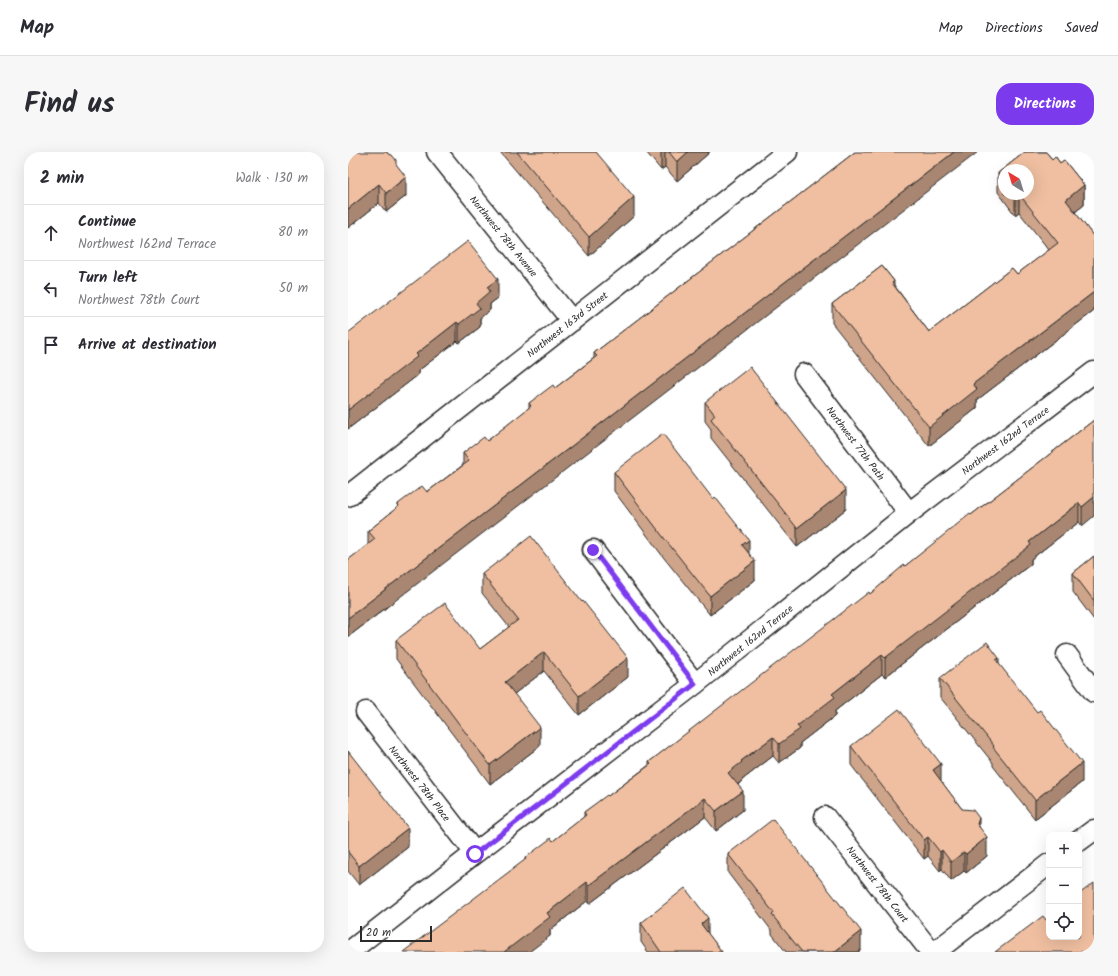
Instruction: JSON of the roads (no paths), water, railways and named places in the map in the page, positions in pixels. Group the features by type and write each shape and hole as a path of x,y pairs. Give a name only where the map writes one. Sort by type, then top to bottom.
{"street":[{"name":"Northwest 78th Avenue","path":"436,152 572,321"},
{"name":"Northwest 163rd Street","path":"348,496 786,152"},
{"name":"Northwest 162nd Terrace","path":"349,952 695,684 909,513 1094,372"},
{"name":"Northwest 77th Path","path":"804,374 909,513"},
{"path":"593,550 695,684"},
{"path":"1067,656 1094,692"},
{"name":"Northwest 78th Place","path":"366,712 475,854"},
{"name":"Northwest 78th Court","path":"825,816 931,952"},
{"path":"1082,840 1094,830"},
{"path":"935,952 1046,866"}]}
